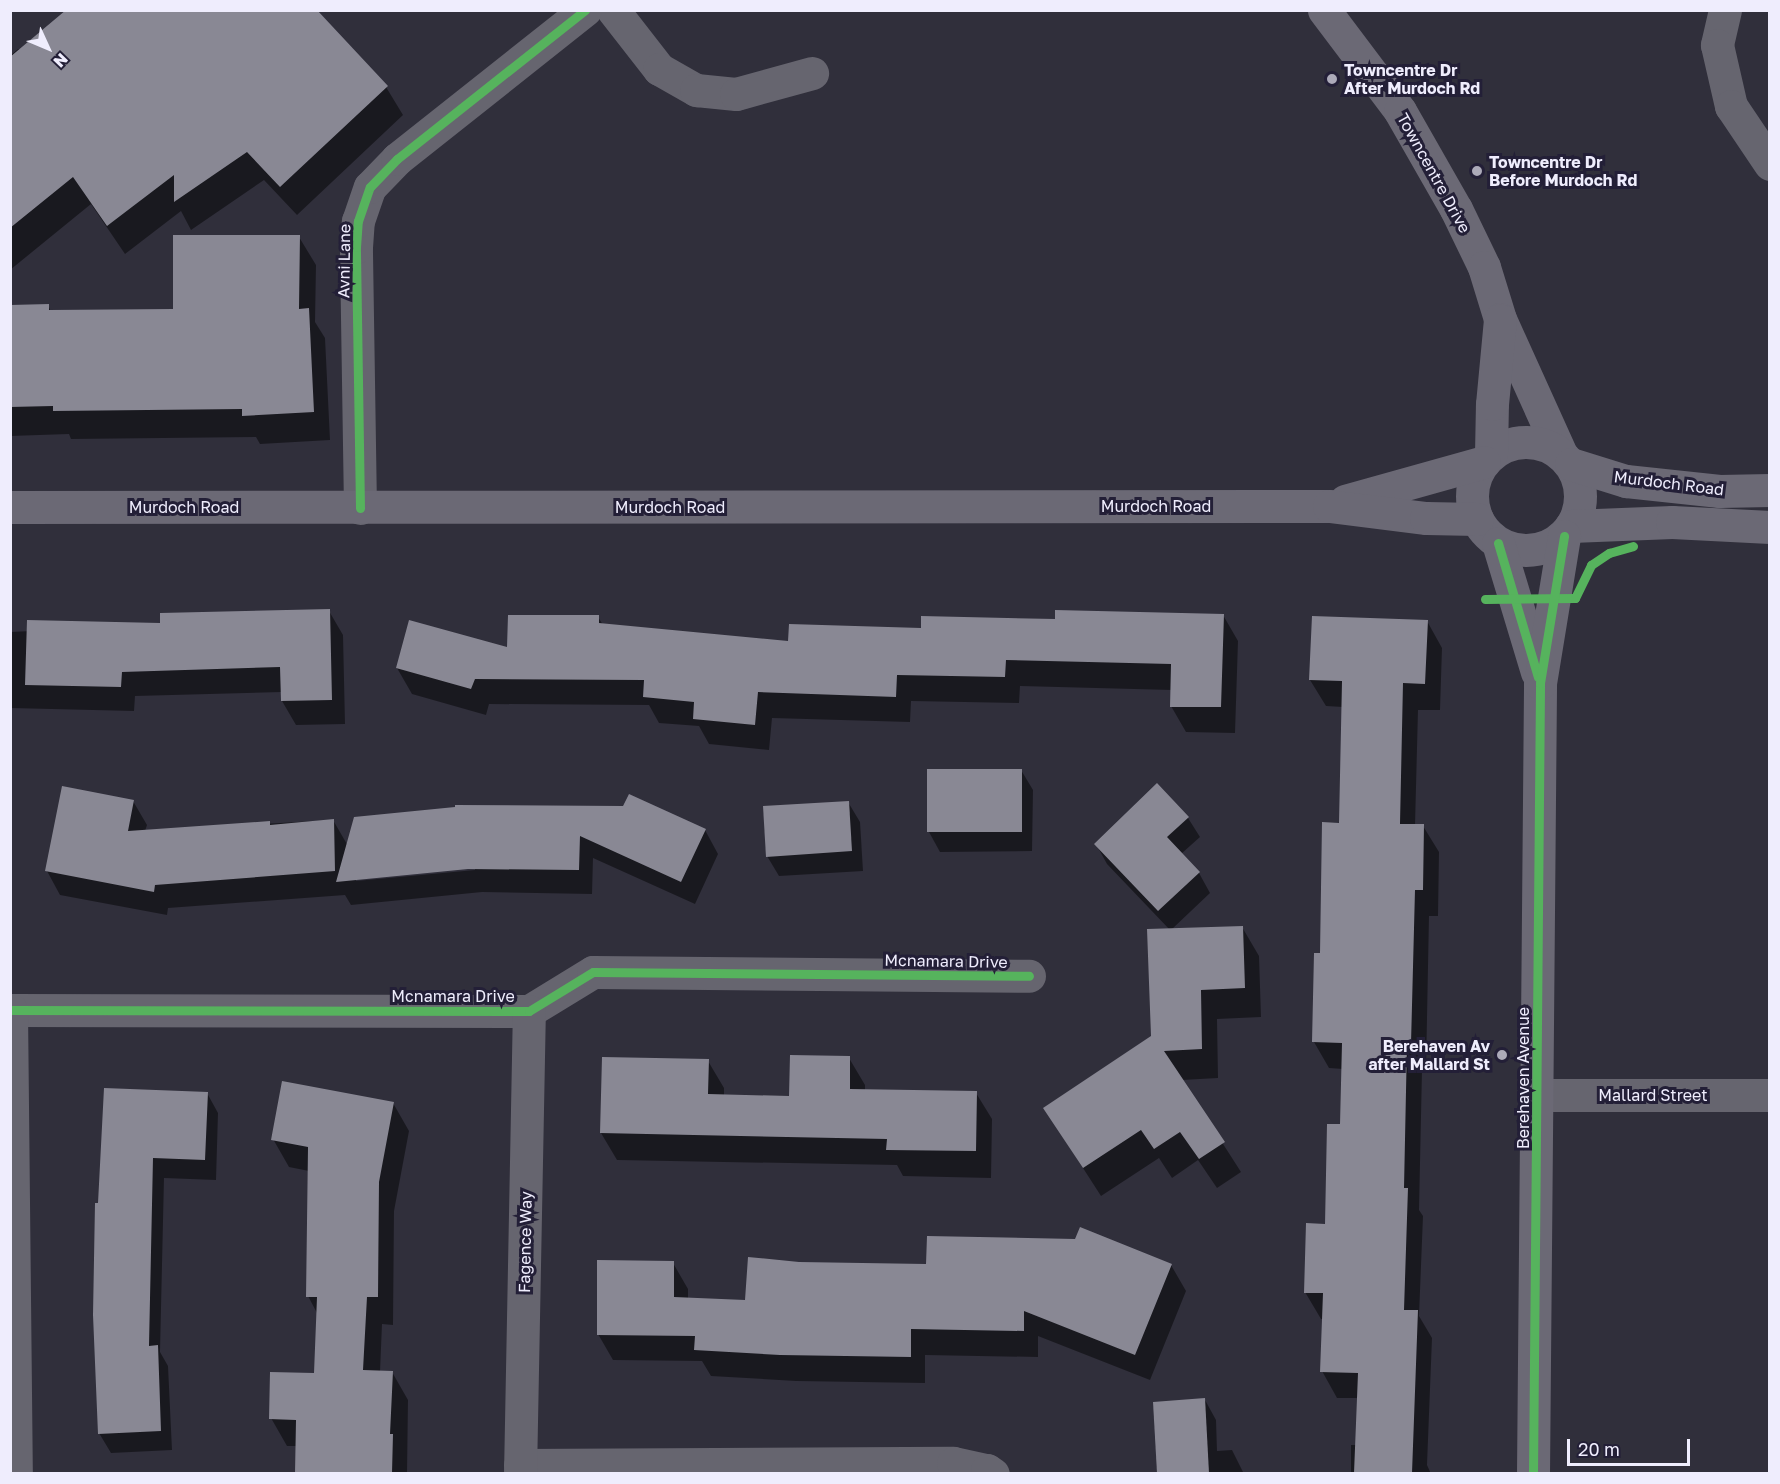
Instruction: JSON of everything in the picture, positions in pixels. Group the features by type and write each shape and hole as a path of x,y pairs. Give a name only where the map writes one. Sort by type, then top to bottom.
{"main road":[{"name":"Towncentre Drive","path":"1324,10 1401,111 1456,209 1484,267 1500,319 1566,459"},
{"name":"Towncentre Drive","path":"1488,458 1500,319"},
{"name":"Murdoch Road","path":"1329,506 1488,458 1508,445 1526,441 1545,445 1566,459 1626,481 1719,490 1770,490"},
{"path":"1488,458 1472,489 1477,519 1485,533 1498,543"},
{"path":"1566,459 1580,482 1581,502 1567,531"},
{"name":"Murdoch Road","path":"10,507 1329,506 1426,518 1477,519"},
{"name":"Murdoch Road","path":"1498,543 1521,551 1544,549 1567,531 1672,522 1770,526"},
{"name":"Berehaven Avenue","path":"1533,1473 1540,683 1567,531"},
{"name":"Berehaven Avenue","path":"1498,543 1540,683"}],"street":[{"name":"Avni Lane","path":"360,508 356,247 358,221 370,187 397,159 585,10"},
{"path":"612,10 659,69 696,90 736,93 812,73"},
{"path":"1725,10 1718,45 1731,106 1770,164"},
{"name":"Mcnamara Drive","path":"11,1010 530,1011 593,972 1029,976"},
{"path":"11,1010 16,1473"},
{"name":"Fagence Way","path":"520,1469 530,1011"},
{"name":"Mallard Street","path":"1537,1095 1770,1095"},
{"path":"520,1469 953,1463 993,1473"}],"building":[{"path":"66,10 317,10 388,86 280,187 247,152 174,202 174,175 107,226 73,177 10,228 10,57"},
{"path":"173,235 300,235 299,309 309,308 314,412 242,416 242,409 53,411 53,406 10,407 10,305 49,304 49,310 173,309"},
{"path":"330,609 332,700 281,701 280,667 122,672 121,687 25,685 27,620 160,623 160,613"},
{"path":"1055,610 1224,614 1221,707 1170,707 1171,664 1006,660 1005,677 897,675 896,697 758,692 755,725 693,719 694,702 643,697 644,680 475,679 471,689 396,668 409,620 507,647 508,615 599,615 599,623 788,641 789,624 921,628 921,616 1055,619"},
{"path":"1312,616 1428,620 1425,684 1403,683 1400,824 1424,824 1423,890 1415,890 1411,1044 1407,1043 1404,1188 1408,1188 1404,1310 1418,1310 1412,1473 1354,1473 1358,1373 1320,1372 1323,1293 1304,1293 1306,1223 1325,1224 1327,1124 1340,1124 1342,1043 1312,1042 1314,953 1320,953 1322,822 1339,823 1342,681 1309,680"},
{"path":"927,769 1022,769 1022,832 927,832"},
{"path":"1157,783 1189,817 1167,837 1200,872 1158,911 1094,844"},
{"path":"62,786 134,800 128,831 270,821 270,825 334,819 335,871 155,885 154,892 45,871"},
{"path":"629,794 706,829 681,882 580,836 579,870 468,869 336,882 354,817 455,807 455,805 623,806"},
{"path":"849,801 852,851 766,857 763,806"},
{"path":"1243,926 1245,988 1201,990 1202,1049 1164,1051 1225,1142 1199,1159 1180,1132 1154,1149 1141,1130 1083,1168 1043,1108 1151,1036 1147,929"},
{"path":"790,1055 850,1056 850,1089 977,1091 976,1151 886,1150 887,1139 600,1133 602,1057 709,1059 708,1094 789,1096"},
{"path":"282,1081 394,1102 379,1182 378,1297 367,1297 363,1370 393,1371 390,1434 393,1434 392,1473 295,1473 296,1420 269,1419 270,1372 314,1373 317,1297 306,1297 308,1147 271,1140"},
{"path":"104,1088 208,1092 205,1160 153,1158 149,1346 158,1345 161,1431 98,1434 93,1315 95,1203 98,1203"},
{"path":"1080,1227 1172,1264 1135,1355 1024,1311 1024,1331 911,1329 911,1357 780,1355 694,1350 695,1336 597,1335 597,1260 674,1261 674,1297 745,1300 748,1257 799,1262 926,1264 927,1236 1075,1239"},
{"path":"1205,1398 1209,1473 1157,1473 1153,1402"}],"cycle path":[{"path":"360,508 356,247 358,221 370,187 397,159 585,10"},
{"path":"1533,1474 1540,683 1564,536"},
{"path":"1498,543 1538,677"},
{"path":"1485,599 1575,598 1591,565 1609,553 1633,546"},
{"path":"10,1010 529,1011 593,972 1029,976"}],"place":[{"name":"Towncentre Dr After Murdoch Rd","path":"1332,79"},
{"name":"Towncentre Dr Before Murdoch Rd","path":"1477,171"},
{"name":"Berehaven Av after Mallard St","path":"1502,1055"}]}
